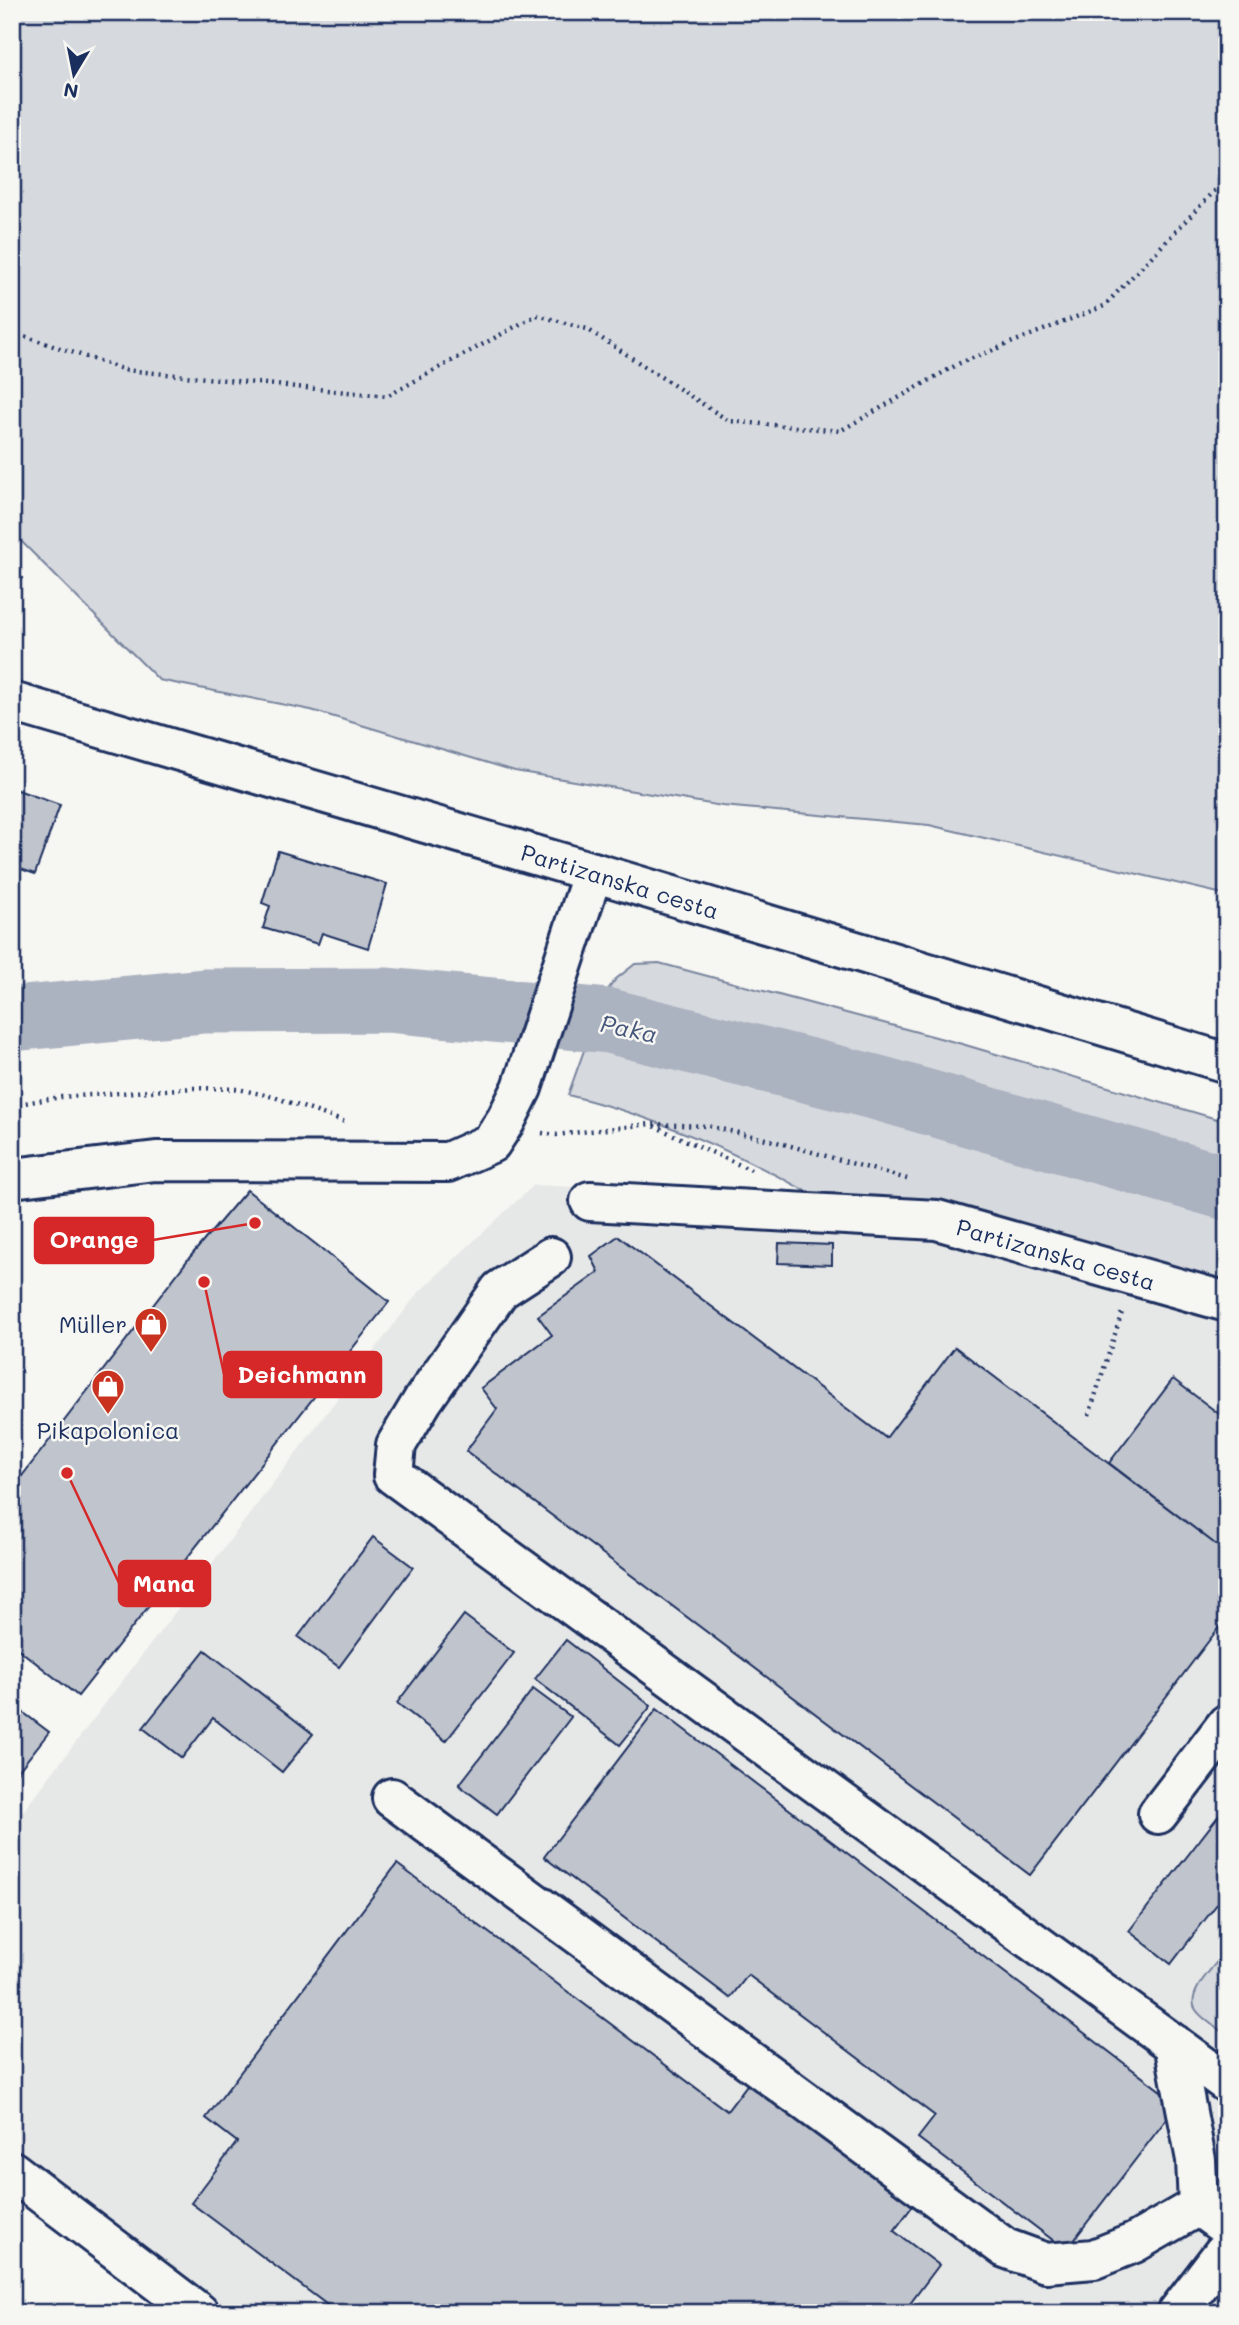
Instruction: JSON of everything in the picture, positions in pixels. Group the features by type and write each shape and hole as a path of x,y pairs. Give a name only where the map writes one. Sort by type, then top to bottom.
{"street":[{"name":"Partizanska cesta","path":"12,702 593,872 1227,1063"},
{"path":"12,1178 156,1161 448,1162 491,1143 522,1088 593,872"},
{"name":"Partizanska cesta","path":"590,1201 937,1220 1227,1302"},
{"path":"551,1257 500,1290 423,1400 396,1445 393,1475 1227,2083"},
{"path":"1158,1814 1227,1724"},
{"path":"392,1798 1005,2248 1046,2263 1094,2259 1212,2217 1196,2160 1174,2044"},
{"path":"12,2171 199,2313"},
{"path":"1177,2313 1227,2248"}],"path":[{"path":"12,332 125,370 387,396 537,315 587,329 729,421 840,431 960,363 1104,306 1227,178"},
{"path":"12,1105 61,1097 181,1088 238,1089 274,1097 347,1123"},
{"path":"530,1132 556,1135 650,1124 757,1173"},
{"path":"1089,1415 1134,1276"}],"shaded area":[{"path":"12,12 1227,12 1227,895 929,825 722,806 515,771 311,710 159,680 12,532"},
{"path":"659,963 962,1044 1227,1122 1227,1172 823,1054 633,1009 597,1004 616,979 635,964"},
{"path":"591,1031 752,1068 911,1110 1227,1203 1227,1287 822,1205 811,1194 782,1178 693,1136 631,1113 568,1095"},
{"path":"534,1185 670,1192 1227,1290 1227,2313 177,2313 12,2169 12,1826 418,1293"},
{"path":"1227,1950 1227,2035 1202,2017 1193,2003 1203,1979"}],"building":[{"path":"12,569 22,578 12,587"},
{"path":"12,788 60,805 35,874 12,866"},
{"path":"278,851 387,884 368,948 322,933 318,944 263,928 270,906 262,903"},
{"path":"247,1190 389,1302 78,1696 12,1644 12,1489 190,1257"},
{"path":"618,1236 886,1438 955,1347 1227,1553 1227,1617 1030,1875 466,1451 497,1409 481,1388 552,1335 538,1316 599,1272 591,1256"},
{"path":"779,1243 832,1245 832,1265 778,1263"},
{"path":"1173,1379 1227,1420 1227,1553 1109,1463"},
{"path":"373,1537 413,1567 339,1667 298,1637"},
{"path":"464,1615 514,1653 446,1741 397,1703"},
{"path":"566,1640 651,1706 620,1745 535,1679"},
{"path":"205,1650 313,1734 282,1772 213,1718 182,1758 143,1728"},
{"path":"533,1689 571,1717 497,1814 459,1785"},
{"path":"12,1704 49,1732 12,1779"},
{"path":"657,1709 1178,2104 1066,2250 918,2138 935,2116 748,1975 730,1998 544,1857"},
{"path":"1227,1805 1227,1891 1171,1964 1129,1931"},
{"path":"397,1864 727,2111 750,2081 914,2204 894,2231 939,2265 903,2313 338,2313 191,2203 237,2142 206,2118"}],"waterway":[{"name":"Paka","path":"12,1019 204,1001 387,1000 609,1021 878,1088 1227,1188"}],"place":[{"name":"Orange","path":"255,1223"},
{"name":"Deichmann","path":"204,1282"},
{"name":"Müller","path":"151,1354"},
{"name":"Pikapolonica","path":"108,1416"},
{"name":"Mana","path":"67,1473"}]}
